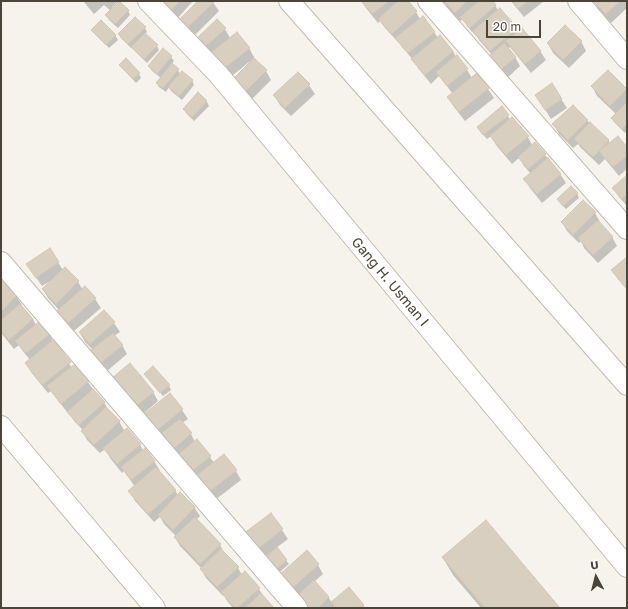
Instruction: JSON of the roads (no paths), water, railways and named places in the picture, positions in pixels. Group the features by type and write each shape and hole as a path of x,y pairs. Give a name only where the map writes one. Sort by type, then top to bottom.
{"street":[{"name":"Gang H. Usman I","path":"148,1 218,74 627,567"},
{"path":"289,1 627,385"},
{"path":"428,1 627,229"},
{"path":"578,1 627,59"},
{"path":"1,262 296,608"},
{"path":"1,426 155,608"}]}
